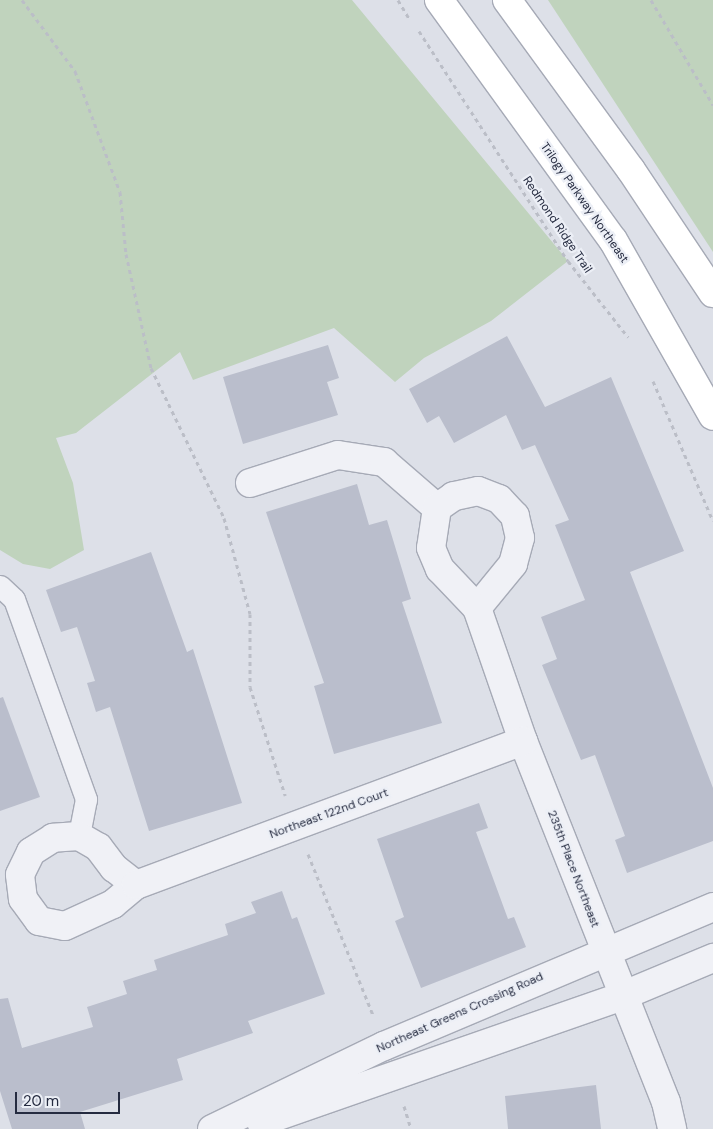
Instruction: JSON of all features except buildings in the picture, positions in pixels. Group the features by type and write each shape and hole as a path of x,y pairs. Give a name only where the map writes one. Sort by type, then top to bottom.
{"street":[{"name":"Trilogy Parkway Northeast","path":"439,0 613,240 713,416"},
{"path":"507,0 631,170 713,293"},
{"path":"250,483 338,455 384,462 437,508 454,496 478,492 499,499 515,516 520,538 513,564 477,608"},
{"name":"235th Place Northeast","path":"437,508 431,548 440,569 477,608 522,741 622,996 666,1102 672,1129"},
{"name":"Northeast 122nd Court","path":"79,836 53,838 38,848 20,875 23,899 39,921 65,926 91,917 136,885 522,741"},
{"path":"79,836 98,847 114,868 136,885"},
{"name":"Northeast Greens Crossing Road","path":"212,1129 384,1046 604,950 713,907"},
{"path":"241,1129 622,996 713,958"}],"lane":[{"path":"0,586 14,599 86,799 79,836"}],"path":[{"path":"22,0 76,71 120,192 126,254 151,368 224,518 250,614 250,687 297,826 384,1046"},
{"name":"Redmond Ridge Trail","path":"398,0 568,261 634,344"},
{"path":"651,0 713,105"},
{"path":"651,376 713,521"},
{"path":"395,1076 411,1129"}],"green space":[{"path":"0,0 352,0 568,261 491,321 424,358 395,382 334,328 193,380 180,352 76,433 56,438 73,483 84,550 50,569 23,564 0,550"},
{"path":"548,0 713,0 713,252"}]}
